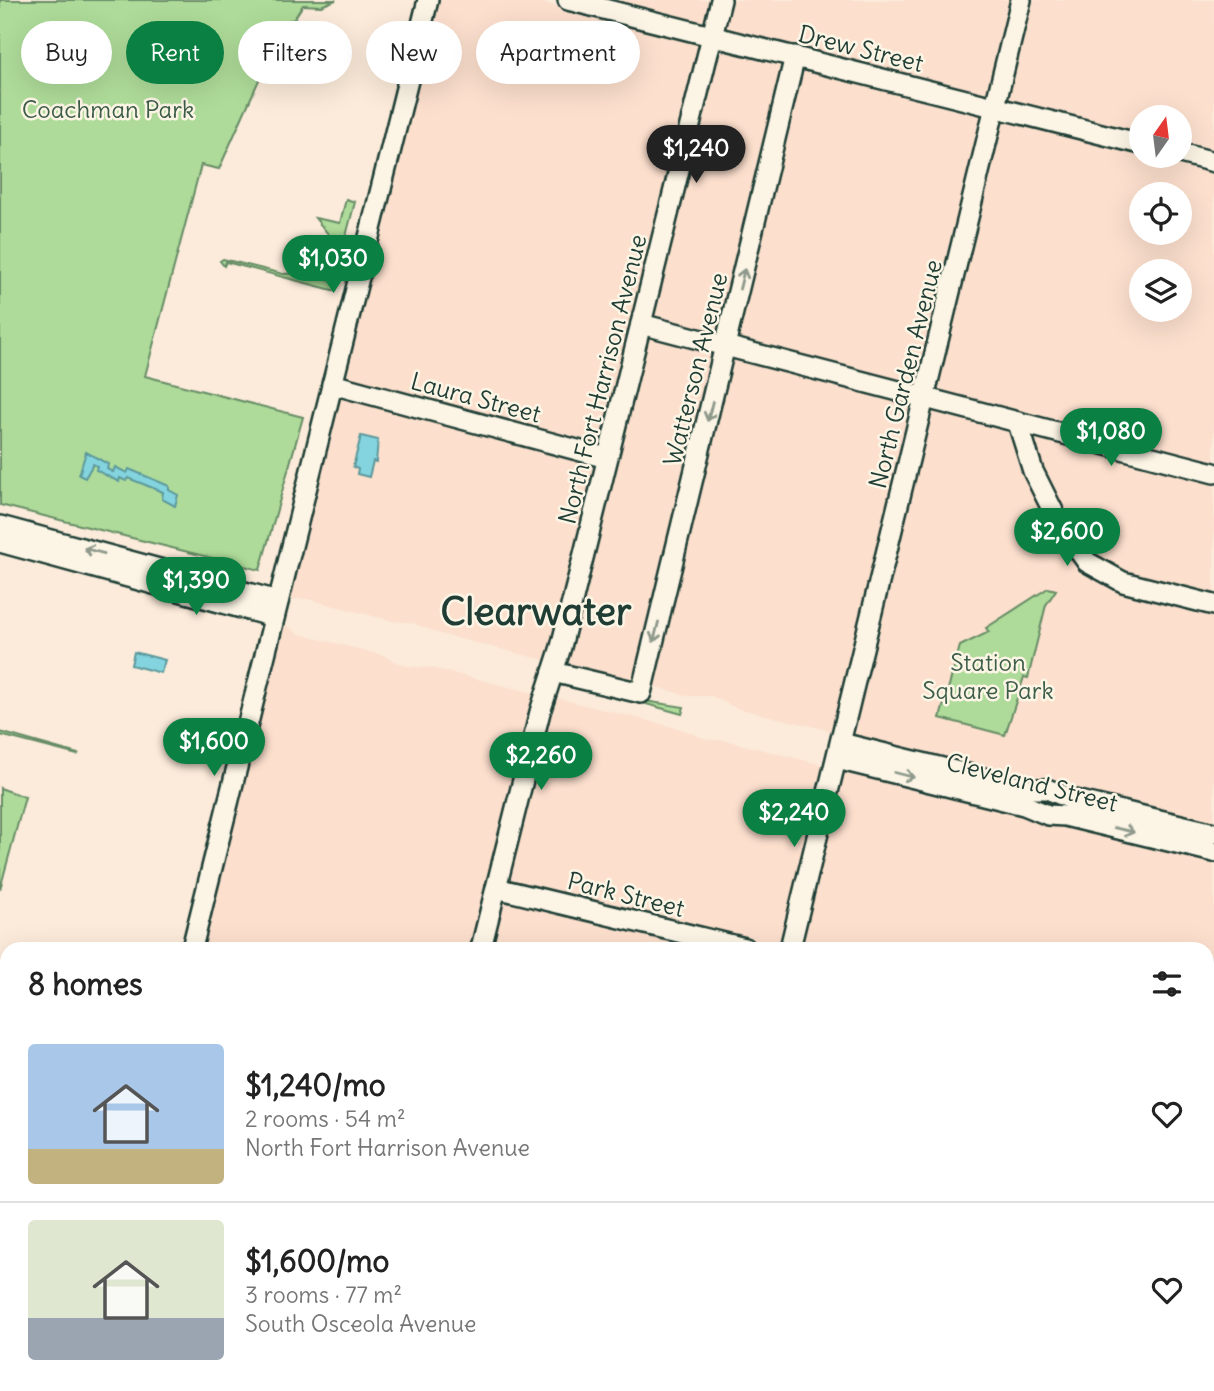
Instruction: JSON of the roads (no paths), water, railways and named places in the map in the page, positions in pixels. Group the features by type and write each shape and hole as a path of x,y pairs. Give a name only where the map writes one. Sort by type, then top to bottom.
{"street":[{"path":"193,942 428,0"},
{"name":"Drew Street","path":"568,0 1129,141"},
{"name":"North Fort Harrison Avenue","path":"482,942 642,324 721,0"},
{"name":"North Garden Avenue","path":"791,942 1021,0"},
{"name":"Watterson Avenue","path":"550,680 642,693 795,56"},
{"path":"1192,156 1214,162"},
{"path":"642,324 1214,473"},
{"name":"Laura Street","path":"332,384 607,458"},
{"path":"1018,423 1039,483 1058,521 1087,562 1123,582 1214,605"},
{"path":"0,526 276,609"},
{"path":"0,542 276,609"},
{"name":"Cleveland Street","path":"839,751 1028,789 1047,789 1071,799 1214,833"},
{"name":"Cleveland Street","path":"839,751 1024,805 1048,815 1065,816 1214,852"},
{"name":"Park Street","path":"496,888 720,942"}],"water":[{"path":"361,436 378,440 376,462 373,461 369,477 357,474 358,469 353,467"},
{"path":"86,452 108,464 107,469 113,472 115,467 127,473 129,469 169,486 169,490 178,495 175,506 162,499 163,492 128,478 126,481 120,478 119,482 96,470 97,466 93,464 85,478 79,475"},
{"path":"134,652 165,660 161,673 131,665"}],"district":[{"name":"Clearwater","path":"536,611"}],"park label":[{"name":"Coachman Park","path":"108,109"},
{"name":"Station Square Park","path":"988,676"}]}
